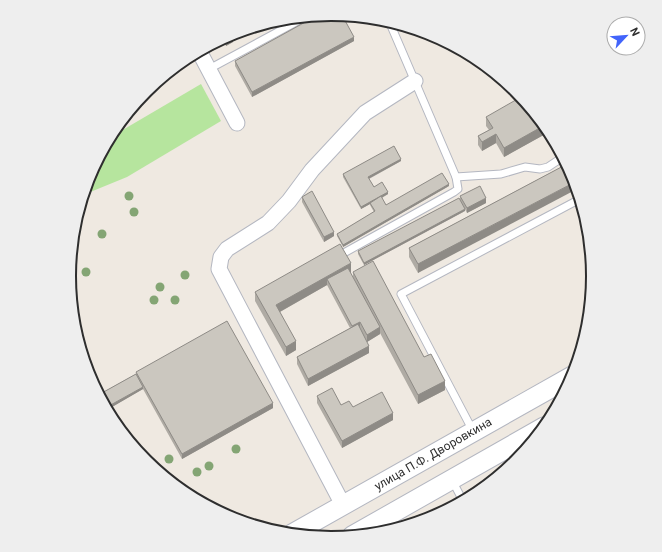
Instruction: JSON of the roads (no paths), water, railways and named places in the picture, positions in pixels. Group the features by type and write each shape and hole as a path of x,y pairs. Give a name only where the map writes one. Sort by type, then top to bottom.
{"street":[{"path":"202,56 237,123"},
{"path":"343,505 219,269 220,257 227,249 268,223 288,201 312,170 365,113 414,81"},
{"name":"улица П.Ф. Дворовкина","path":"301,529 564,381"},
{"path":"365,529 529,437"}],"lane":[{"path":"209,70 293,24"},
{"path":"342,254 458,189 456,177 393,29"},
{"path":"456,177 500,174 525,167 540,168 548,166 558,160"},
{"path":"474,431 401,294 574,202"},
{"path":"452,480 460,496"}]}
